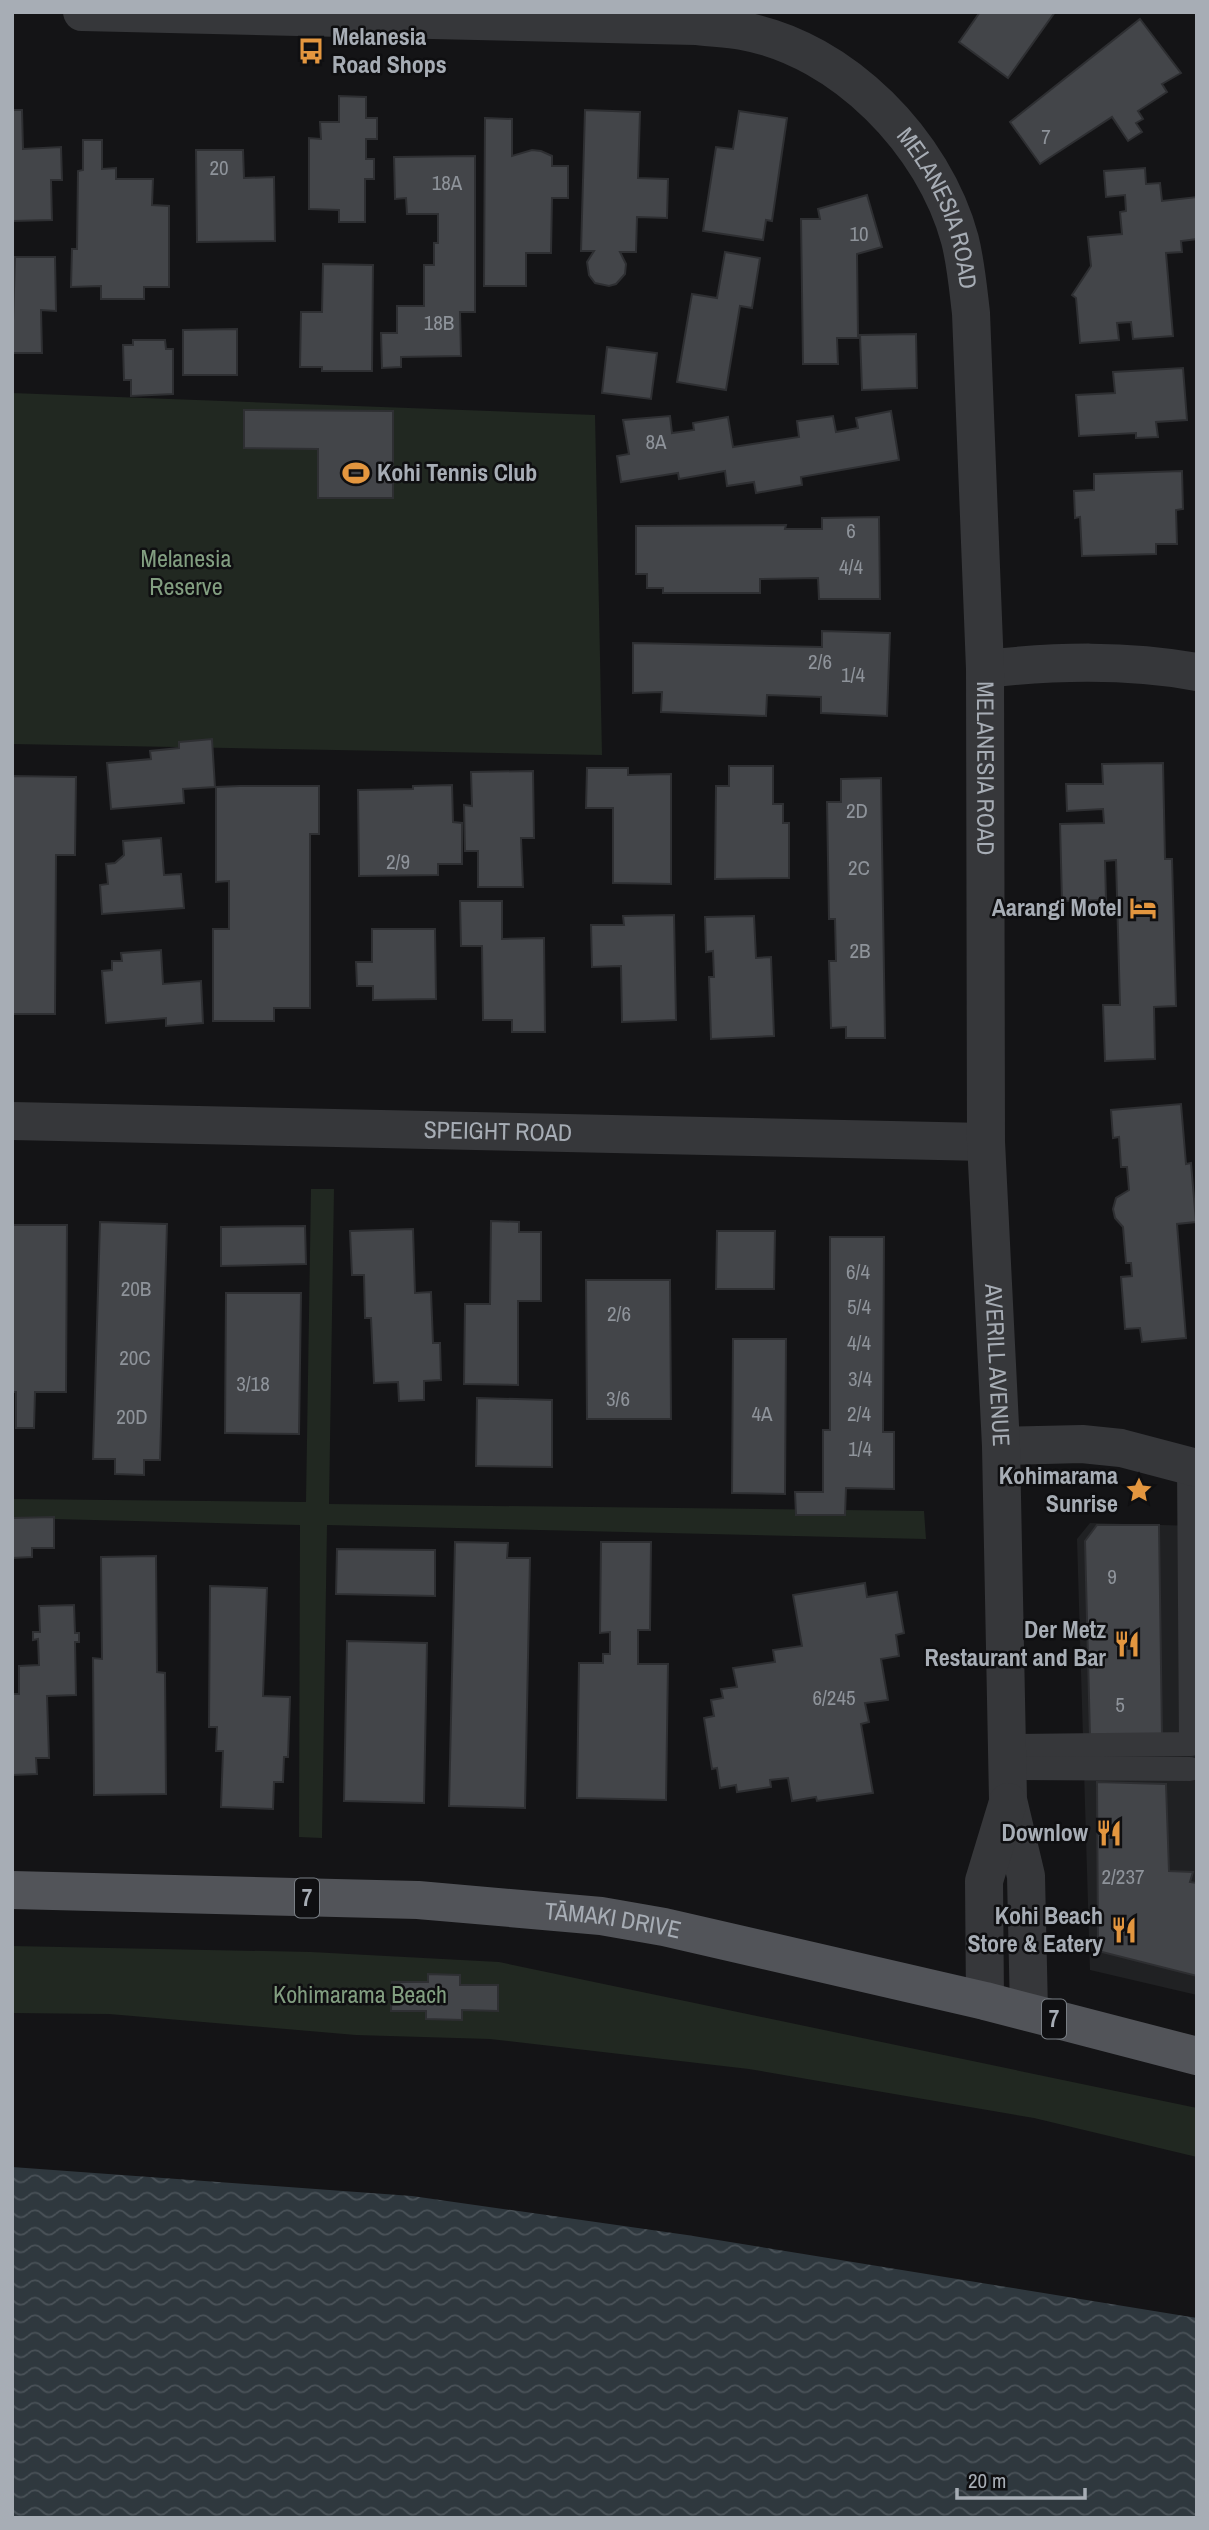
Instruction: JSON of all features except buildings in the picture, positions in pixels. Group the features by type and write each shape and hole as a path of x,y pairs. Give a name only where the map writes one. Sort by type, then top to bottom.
{"main road":[{"name":"TĀMAKI DRIVE","path":"12,1890 418,1900 601,1916 664,1927 985,2001 1197,2056"}],"street":[{"name":"MELANESIA ROAD","path":"82,12 696,26 745,31 787,45 824,62 895,121 923,159 944,196 959,237 967,272 971,313 985,669 986,1142"},
{"path":"985,669 1069,661 1168,667 1197,672"},
{"name":"SPEIGHT ROAD","path":"12,1121 986,1142"},
{"name":"AVERILL AVENUE","path":"986,1142 1001,1446 1007,1771 1026,1876 1029,2012"},
{"path":"1001,1446 1082,1444 1121,1448 1193,1467"},
{"name":"AVERILL AVENUE","path":"985,2001 984,1881 1007,1771"}],"lane":[{"path":"1007,1771 1191,1744 1193,1467"},
{"path":"1007,1771 1190,1769"}],"shaded area":[{"path":"1090,1523 1197,1526 1197,1995 1090,1970 1077,1539"}],"green space":[{"name":"Melanesia Reserve","path":"12,393 595,415 602,755 12,744"},
{"path":"311,1189 334,1189 329,1504 924,1511 926,1539 327,1525 322,1838 299,1837 300,1525 12,1518 12,1499 306,1502"},
{"name":"Kohimarama Beach","path":"12,1946 311,1952 499,1962 1197,2108 1197,2157 1034,2118 749,2069 490,2039 356,2035 109,2014 12,2013"}],"water":[{"path":"12,2167 412,2196 687,2235 1197,2318 1197,2518 12,2518"}],"place":[{"name":"Melanesia Road Shops","path":"311,51"},
{"name":"Kohi Tennis Club","path":"356,473"},
{"name":"Aarangi Motel","path":"1143,908"},
{"name":"Kohimarama Sunrise","path":"1139,1490"},
{"name":"Der Metz Restaurant and Bar","path":"1127,1644"},
{"name":"Downlow","path":"1109,1833"},
{"name":"Kohi Beach Store & Eatery","path":"1124,1930"}]}
